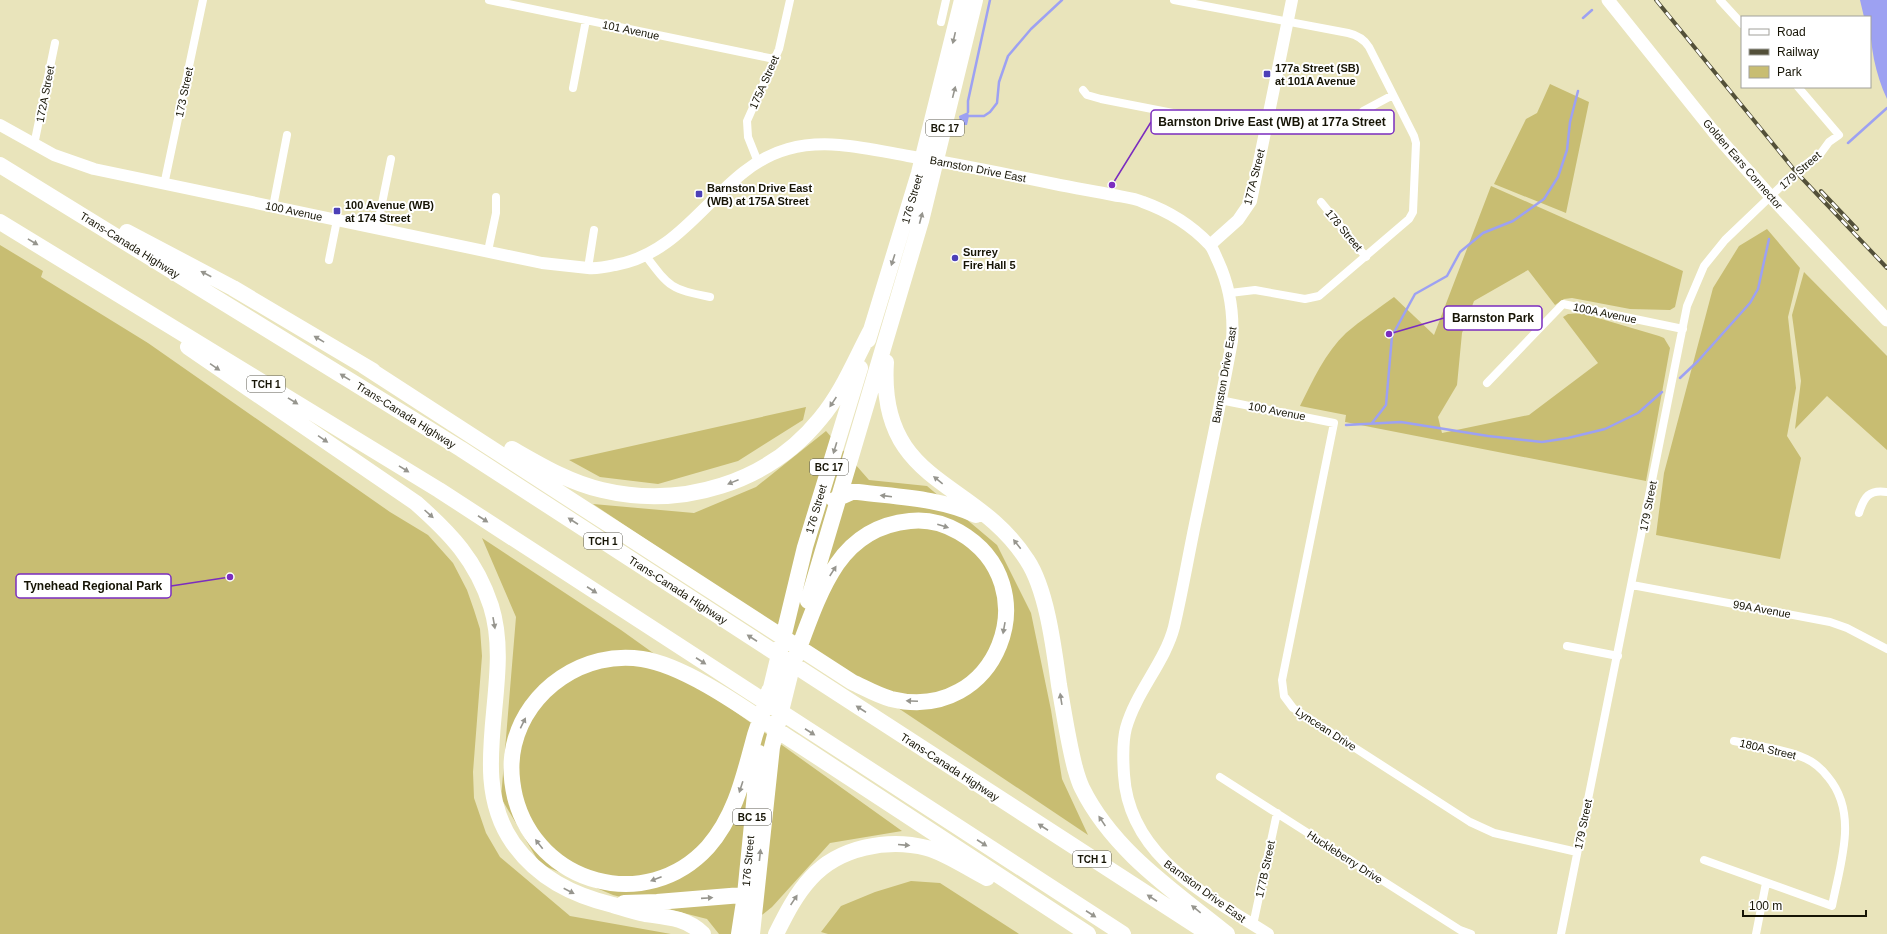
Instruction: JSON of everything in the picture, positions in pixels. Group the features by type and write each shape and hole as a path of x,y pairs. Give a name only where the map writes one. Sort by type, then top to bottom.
{"highway":[{"name":"176 Street","path":"752,934 750,894 762,741 769,691 817,505 921,167 962,0"},
{"name":"176 Street","path":"762,741 791,669 888,335 933,176 975,0"},
{"path":"0,165 233,288 364,366 538,464 562,476 602,490 626,495 661,497 693,494 725,486 749,476 792,448 811,430 835,400 871,330"},
{"name":"Trans-Canada Highway","path":"0,165 461,449 1209,934"},
{"name":"TCH 1","path":"0,222 446,495 1123,934"},
{"path":"93,278 200,356 416,503 441,526 468,557 492,608 496,632 497,656 491,765 494,791 499,812 512,841 538,871 555,883 574,893 644,914 678,919 697,928 703,934"},
{"path":"888,335 885,378 886,398 892,424 899,439 914,460 940,482 1003,528 1018,545 1029,562 1042,599 1053,648 1068,744 1081,787 1109,832 1128,853 1227,934"},
{"path":"364,366 852,682 877,694 903,701 929,701 951,696 971,684 987,668 1000,646 1005,622 1005,597 997,574 986,555 968,537 945,525 916,520 903,522 885,526 868,533 856,542 828,578 803,630"},
{"path":"789,612 814,550 830,504 840,496 852,492 923,500 949,505 969,512 1003,528"},
{"path":"762,741 738,796 718,833 702,852 683,867 649,882 625,884 601,883 579,875 558,863 542,849 527,828 517,805 512,786 514,745 521,724 530,708 551,685 573,671 598,661 626,658 641,659 659,663 706,686 737,705 1088,934"},
{"path":"776,934 792,902 812,876 828,864 845,855 865,848 885,844 907,844 927,849 945,856 990,880 1080,934"},
{"name":"176 Street","path":"739,934 750,894"},
{"path":"598,901 633,903 750,894"}],"main road":[{"name":"Golden Ears Connector","path":"1608,0 1717,136 1770,197 1887,320"}],"street":[{"name":"173 Street","path":"164,185 203,0"},
{"name":"101 Avenue","path":"489,0 774,59"},
{"name":"175A Street","path":"758,162 748,137 747,121 779,49 790,0"},
{"path":"941,22 946,0"},
{"path":"1174,0 1348,33 1360,38 1369,47 1415,140 1414,208 1409,219 1319,296 1305,299 1255,290 1230,293"},
{"name":"177A Street","path":"1210,245 1238,220 1251,201 1292,0"},
{"path":"1720,0 1741,23"},
{"path":"573,88 586,20"},
{"name":"172A Street","path":"34,146 55,43"},
{"name":"179 Street","path":"1561,934 1687,306 1704,266 1725,240 1800,169 1821,153 1829,142 1839,135 1799,88"},
{"path":"1083,90 1087,95 1101,99 1265,131"},
{"path":"1363,111 1393,95"},
{"name":"100 Avenue","path":"0,125 34,146 78,164 164,185 542,263 595,269 620,264"},
{"path":"273,207 288,135"},
{"name":"Barnston Drive East","path":"620,264 646,256 661,247 691,224 730,184 751,166 782,151 795,147 821,144 848,146 900,154 1141,201 1176,216 1210,245 1222,270 1230,293 1233,324 1232,341 1173,629 1126,728 1123,762 1124,782 1128,801 1138,827 1147,843 1169,866 1207,895 1268,934"},
{"path":"377,228 391,158"},
{"path":"488,251 496,213 496,196"},
{"name":"178 Street","path":"1321,202 1366,257"},
{"path":"329,260 337,220"},
{"path":"588,268 594,230"},
{"path":"646,256 663,279 670,285 680,291 710,297"},
{"name":"100A Avenue","path":"1487,383 1563,304 1683,329"},
{"name":"100 Avenue","path":"1220,400 1334,423"},
{"name":"Lyncean Drive","path":"1334,423 1282,680 1284,696 1293,708 1470,822 1494,833 1577,852"},
{"path":"1859,513 1868,494 1875,491 1887,492"},
{"name":"99A Avenue","path":"1632,586 1830,622 1847,628 1887,649"},
{"path":"1567,646 1618,656"},
{"name":"180A Street","path":"1734,741 1802,757 1818,766 1833,784 1843,806 1846,828 1832,906 1766,882"},
{"name":"Huckleberry Drive","path":"1220,777 1460,930 1471,934"},
{"name":"177B Street","path":"1253,925 1277,813"},
{"path":"1704,860 1766,882 1756,934"}],"green space":[{"path":"1550,84 1589,102 1566,213 1494,184 1526,119 1537,113"},
{"path":"1491,186 1683,271 1675,307 1670,310 1630,309 1572,298 1564,299 1555,305 1528,270 1474,301 1462,333 1457,385 1438,417 1442,433 1529,415 1598,363 1563,317 1568,314 1581,313 1659,336 1664,338 1670,348 1646,481 1345,422 1346,415 1300,406 1320,367 1332,349 1346,333 1394,297 1434,335"},
{"path":"1767,229 1800,268 1788,317 1796,388 1787,436 1801,458 1780,559 1656,535 1664,473 1713,288 1739,246"},
{"path":"0,245 43,271 41,277 148,343 390,512 428,535 453,563 467,590 480,629 482,656 473,772 474,798 486,833 500,857 570,916 671,934 0,934"},
{"path":"1804,272 1887,356 1887,450 1827,396 1795,429 1801,381 1792,315"},
{"path":"806,407 803,420 738,461 658,484 600,477 569,460"},
{"path":"826,431 869,480 927,486 997,545 1031,613 1051,710 1062,779 1088,835 593,504 694,513 756,487"},
{"path":"482,538 621,630 902,831 830,843 772,907 738,934 719,934 707,919 613,895 540,864 501,798 516,617"},
{"path":"911,881 940,883 1019,934 828,934 821,932 841,906 875,892"}],"water":[{"path":"1860,0 1887,0 1887,99 1879,79 1874,59 1871,38 1871,16 1864,16"},
{"path":"968,112 969,116 967,125 962,125 959,116"}],"waterway":[{"path":"968,112 968,101 990,0"},
{"path":"969,116 984,116 990,112 997,103 999,82 1008,56 1031,29 1062,0"},
{"path":"1583,18 1592,10"},
{"path":"1372,423 1386,405 1392,336 1415,294 1447,276 1460,252 1483,233 1513,221 1544,199 1558,177 1567,150 1570,122 1578,91"},
{"path":"1848,143 1887,108"},
{"path":"1680,378 1698,361 1750,303 1758,289 1769,239"},
{"path":"1346,425 1401,422 1488,436 1542,442 1568,438 1605,429 1638,413 1662,392"}],"railway":[{"path":"1656,0 1796,172 1887,268"},
{"path":"1821,191 1857,229"}],"place":[{"name":"177a Street (SB) at 101A Avenue","path":"1267,74"},
{"name":"Barnston Drive East (WB) at 177a Street","path":"1112,185"},
{"name":"Barnston Drive East (WB) at 175A Street","path":"699,194"},
{"name":"100 Avenue (WB) at 174 Street","path":"337,211"},
{"name":"Surrey Fire Hall 5","path":"955,258"},
{"name":"Barnston Park","path":"1389,334"},
{"name":"Tynehead Regional Park","path":"230,577"}]}
